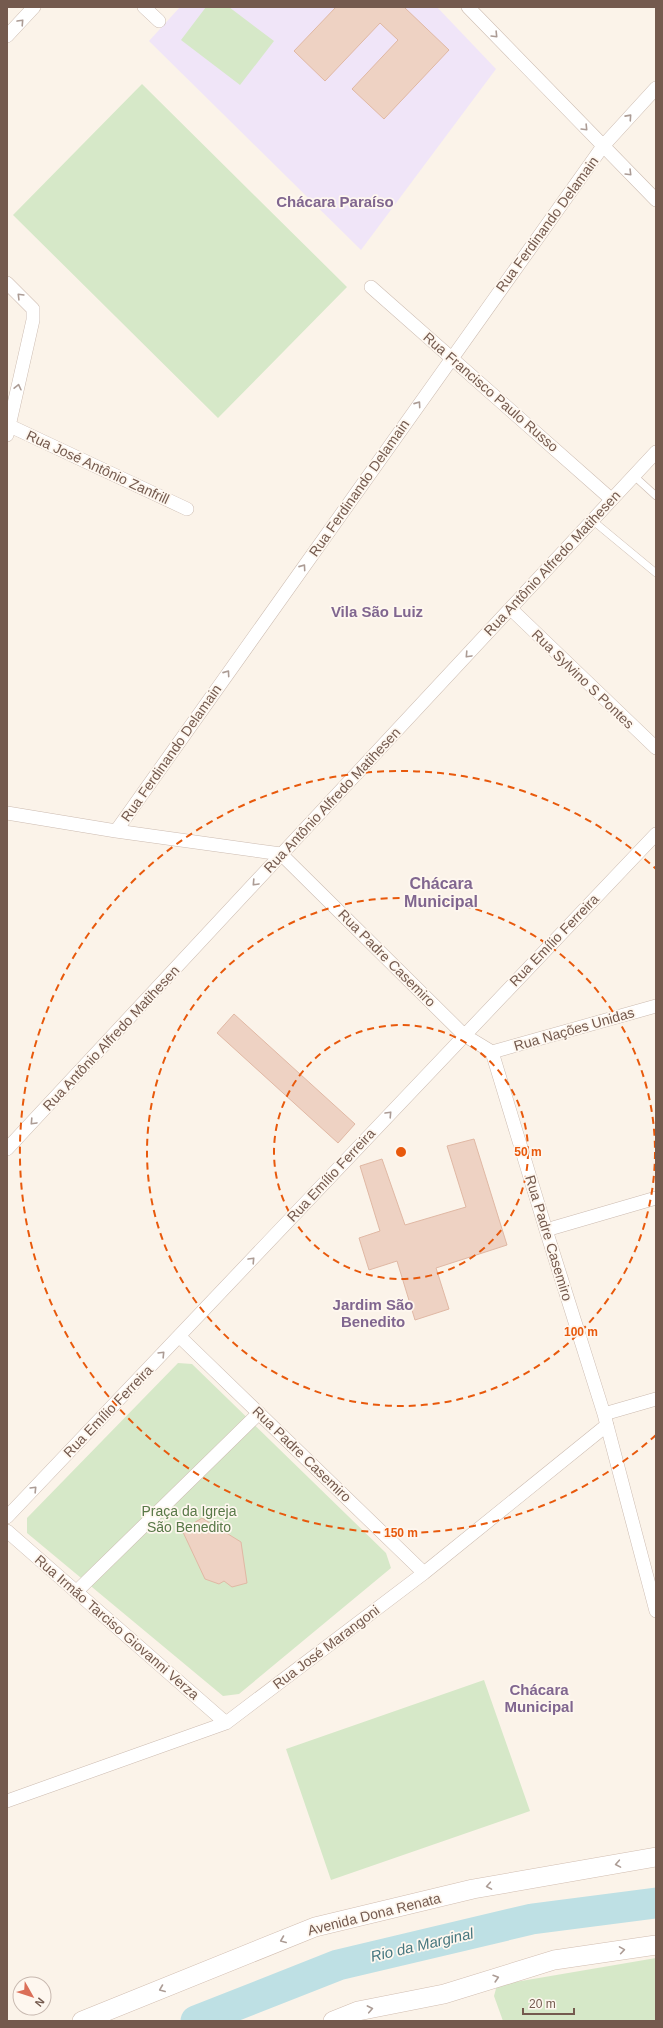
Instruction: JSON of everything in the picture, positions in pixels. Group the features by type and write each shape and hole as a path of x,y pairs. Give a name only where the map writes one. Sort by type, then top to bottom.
{"main road":[{"name":"Avenida Dona Renata","path":"82,2021 315,1927 473,1889 656,1857"},
{"path":"333,2021 358,2011 444,1994 554,1960 656,1945"}],"street":[{"path":"7,36 34,7"},
{"path":"144,7 158,21"},
{"path":"468,7 656,200"},
{"name":"Rua Ferdinando Delamain","path":"116,831 603,146 656,88"},
{"path":"7,282 33,309 33,320 8,430"},
{"name":"Rua Francisco Paulo Russo","path":"371,286 611,499"},
{"name":"Rua José Antônio Zanfrill","path":"8,430 187,509"},
{"name":"Rua Antônio Alfredo Matihesen","path":"7,1149 656,452"},
{"name":"Rua Sylvino S Pontes","path":"511,609 656,748"},
{"path":"7,813 116,831 281,854"},
{"name":"Rua Emílio Ferreira","path":"7,1517 656,834"},
{"name":"Rua Padre Casemiro","path":"281,854 464,1035 492,1052 606,1420 653,1591 656,1611"},
{"name":"Rua Nações Unidas","path":"492,1052 656,1006"},
{"path":"546,1230 656,1198"},
{"name":"Rua Padre Casemiro","path":"179,1336 424,1573"},
{"path":"606,1420 656,1399"},
{"path":"76,1592 259,1413"},
{"name":"Rua José Marangoni","path":"7,1801 226,1723 424,1573 606,1420"},
{"name":"Rua Irmão Tarciso Giovanni Verza","path":"7,1531 226,1723"}],"lane":[{"path":"634,475 656,496"},
{"path":"592,520 656,574"}],"shaded area":[{"path":"180,7 437,7 496,69 361,250 149,41"}],"green space":[{"path":"206,7 229,7 274,41 240,85 181,40"},
{"path":"142,84 347,287 218,418 13,215"},
{"name":"Praça da Igreja São Benedito","path":"178,1363 192,1364 386,1553 391,1568 239,1694 223,1696 27,1533 27,1518"},
{"path":"484,1680 530,1811 331,1880 286,1749"},
{"path":"656,1958 656,2021 503,2021 494,1996 497,1985"}],"building":[{"path":"336,7 404,7 449,50 384,119 352,89 398,40 380,23 325,81 294,51"},
{"path":"234,1014 355,1124 338,1143 217,1033"},
{"path":"474,1139 507,1245 436,1268 449,1309 415,1320 397,1261 369,1270 359,1238 380,1231 360,1166 382,1159 405,1225 466,1207 447,1146"},
{"path":"202,1518 241,1542 247,1583 232,1587 224,1581 219,1584 205,1579 182,1530"}],"waterway":[{"name":"Rio da Marginal","path":"196,2021 338,1965 532,1919 656,1903"}],"district":[{"name":"Chácara Paraíso","path":"335,202"},
{"name":"Vila São Luiz","path":"377,612"},
{"name":"Chácara Municipal","path":"441,892"},
{"name":"Jardim São Benedito","path":"373,1314"},
{"name":"Chácara Municipal","path":"539,1698"}]}
